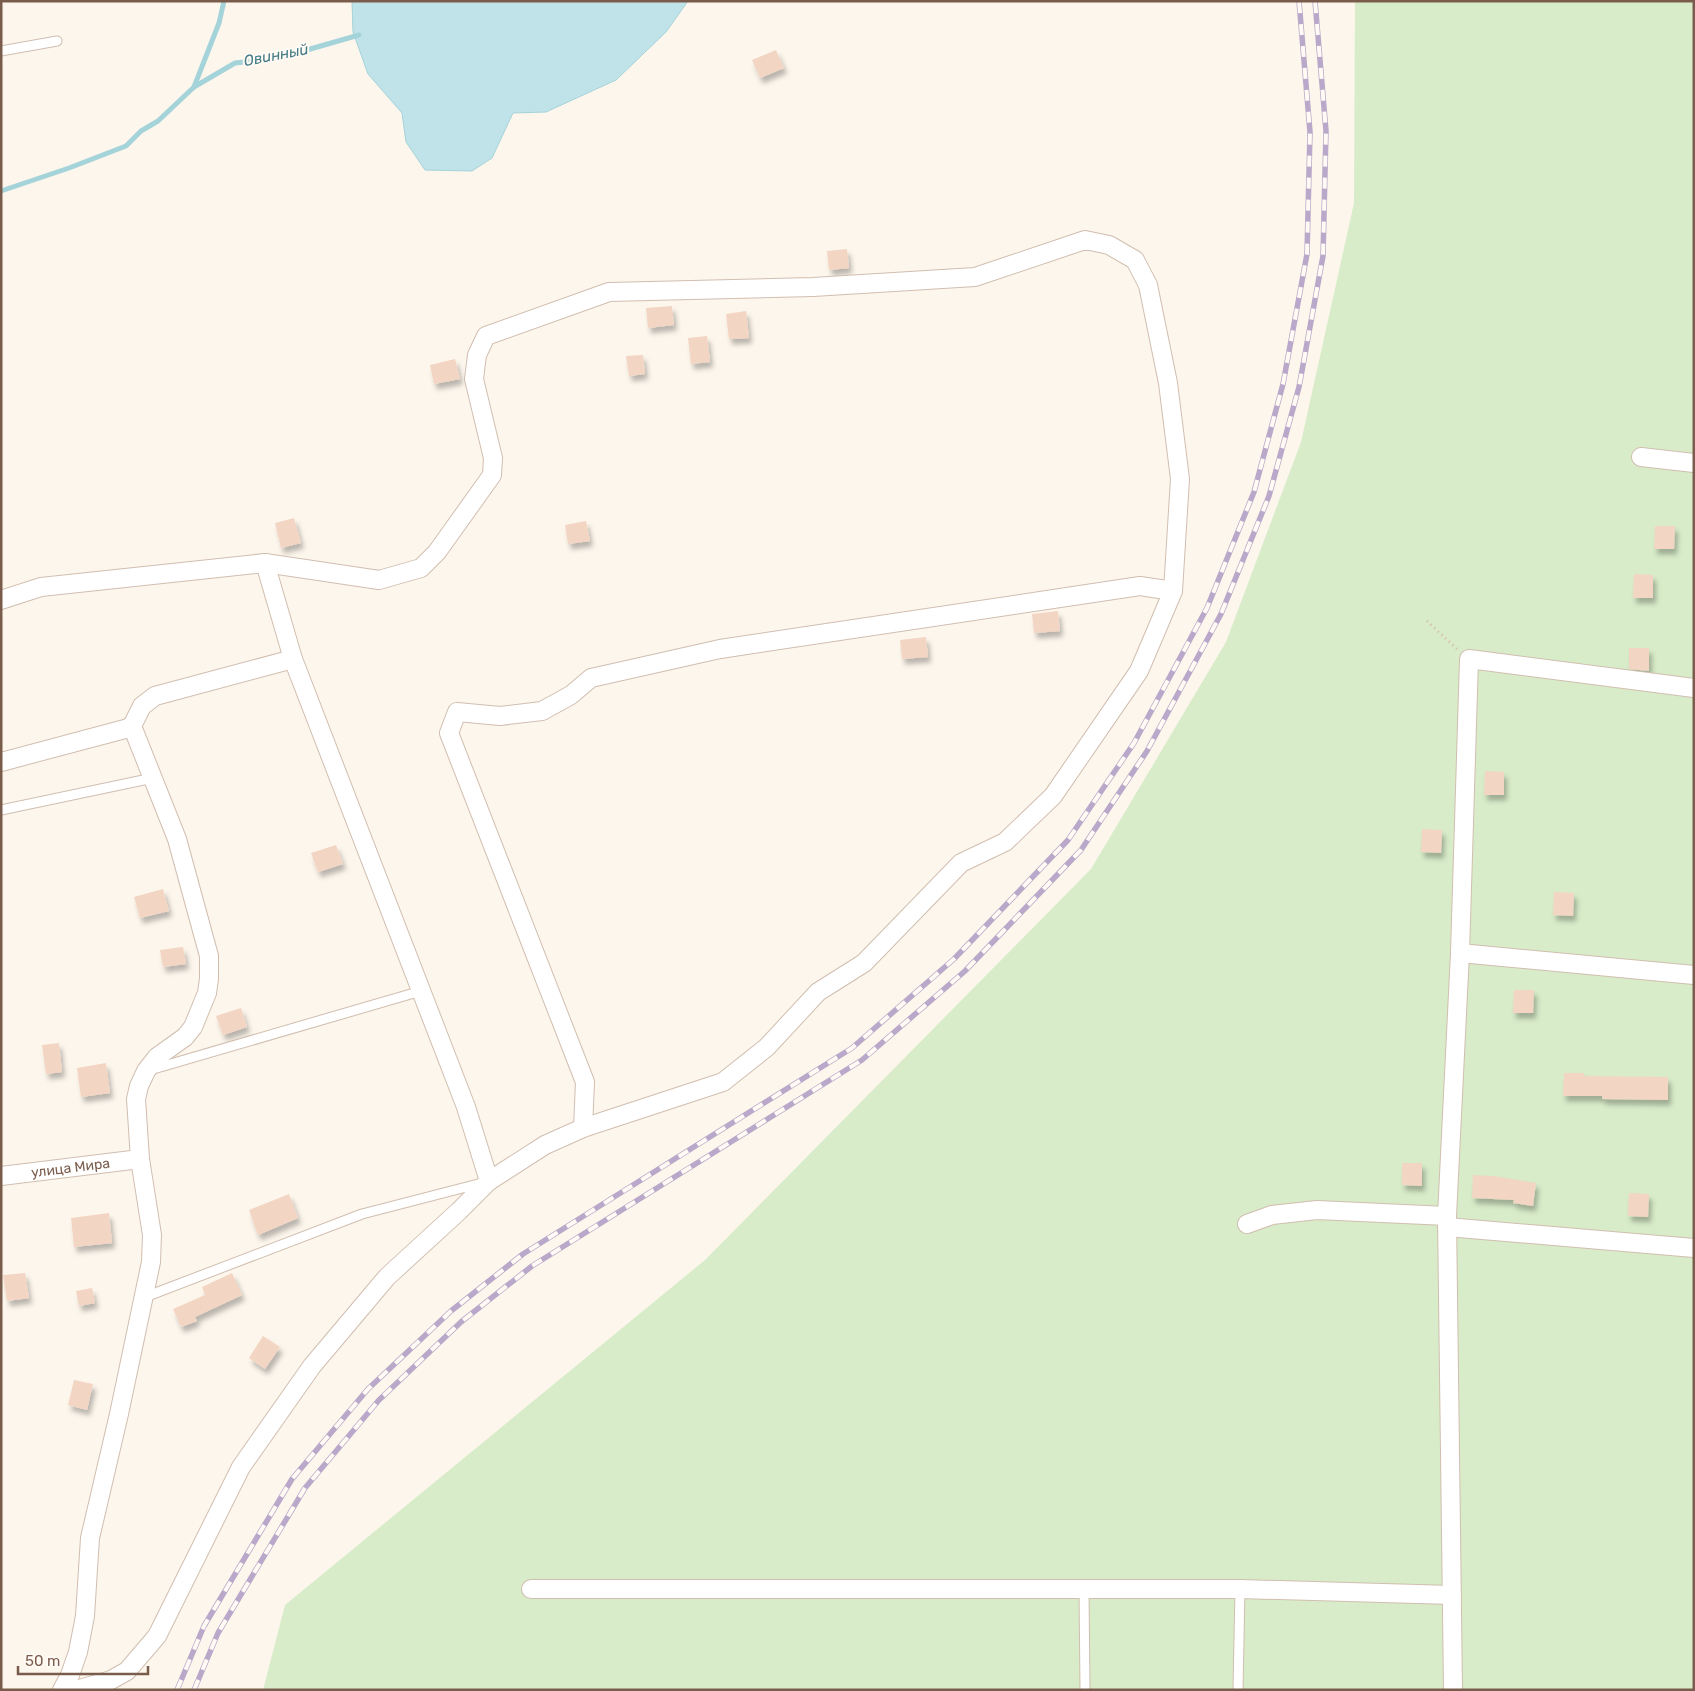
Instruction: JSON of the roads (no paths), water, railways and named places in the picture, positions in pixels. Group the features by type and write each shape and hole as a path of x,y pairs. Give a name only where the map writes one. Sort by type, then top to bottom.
{"street":[{"path":"1,600 41,587 265,563 379,580 422,568 438,552 492,475 493,458 474,379 477,356 486,336 609,292 813,287 975,277 1086,240 1109,246 1135,260 1148,285 1168,383 1180,479 1173,591 1139,671 1053,796 1005,842 961,863 864,963 818,992 767,1046 723,1082 583,1128 545,1145 489,1181 388,1277 312,1366 241,1467 157,1636 115,1685 76,1690"},
{"path":"1641,457 1694,463"},
{"path":"265,563 293,659 466,1106 489,1181"},
{"path":"583,1128 585,1082 449,733 458,712 500,716 542,711 571,696 591,678 720,649 1140,586 1173,591"},
{"path":"1,762 132,726 142,706 154,696 293,659"},
{"path":"1453,1690 1447,1221 1460,953 1469,659 1694,688"},
{"path":"62,1690 70,1675 78,1652 85,1616 90,1538 145,1298 151,1262 152,1235 140,1159 136,1099 139,1086 146,1071 157,1057 185,1037 193,1027 207,993 209,979 210,956 180,849 132,726"},
{"path":"1460,953 1694,975"},
{"name":"улица Мира","path":"1,1176 140,1159"},
{"path":"1247,1224 1272,1215 1317,1210 1447,1221 1694,1248"},
{"path":"531,1589 1240,1589 1452,1595"}],"lane":[{"path":"1,51 57,41"},
{"path":"1,810 153,778"},
{"path":"146,1071 421,991"},
{"path":"145,1298 362,1214 489,1181"},
{"path":"1084,1589 1085,1690"},
{"path":"1238,1690 1240,1589"}],"water":[{"path":"352,1 688,1 666,32 616,80 546,112 513,113 492,158 472,171 425,170 406,142 402,113 368,74 353,32"}],"waterway":[{"path":"194,87 219,23 224,1"},
{"name":"Овинный","path":"1,191 126,146 141,131 158,121 194,87 235,63 279,58 359,35"}],"railway":[{"path":"177,1690 204,1626 292,1479 368,1389 451,1311 523,1254 852,1048 954,959 1068,840 1134,743 1207,608 1254,492 1283,384 1307,254 1310,132 1299,1"},
{"path":"194,1690 218,1633 305,1488 379,1400 461,1322 532,1266 862,1060 965,971 1081,850 1147,751 1221,614 1269,496 1299,387 1323,256 1326,131 1315,1"}]}
